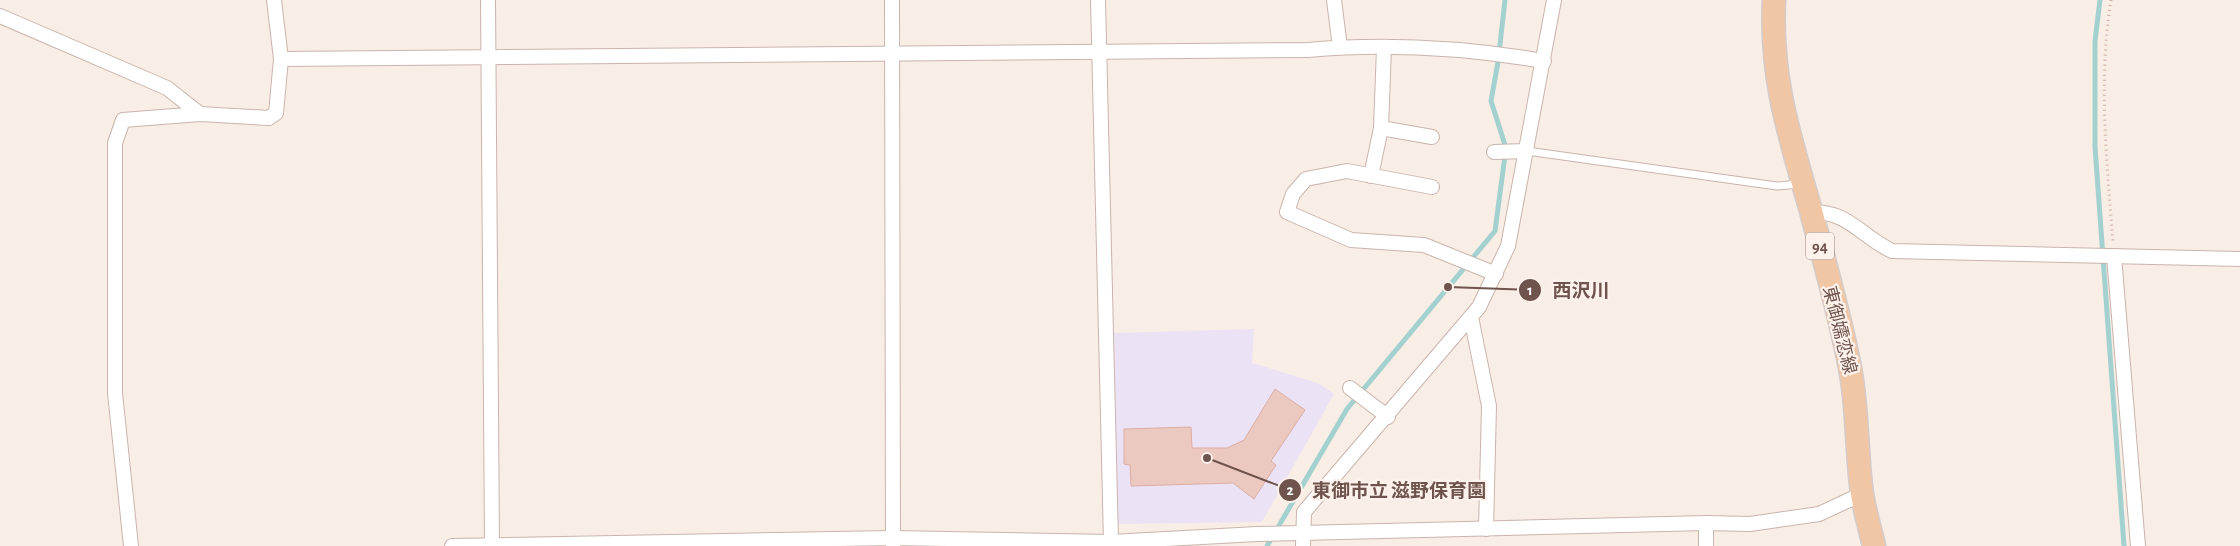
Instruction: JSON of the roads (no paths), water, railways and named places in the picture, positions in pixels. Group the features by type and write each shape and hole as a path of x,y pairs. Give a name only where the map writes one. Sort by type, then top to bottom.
{"main road":[{"name":"東御嬬恋線","path":"1774,0 1772,36 1783,115 1811,212 1848,357 1855,392 1862,494 1874,546"}],"street":[{"path":"130,546 115,393 115,144 123,120 200,114 269,118 276,113 280,59 274,0"},
{"path":"488,0 492,546"},
{"path":"892,0 892,542"},
{"path":"1098,0 1111,542"},
{"path":"1334,0 1340,47"},
{"path":"1303,540 1304,512 1471,317 1479,307 1496,274 1508,246 1522,151 1544,61 1554,0"},
{"path":"0,16 167,88 200,114"},
{"path":"280,59 1308,50 1340,47 1489,51 1544,61"},
{"path":"1371,176 1381,128 1384,48"},
{"path":"1381,128 1432,137"},
{"path":"1494,152 1522,151"},
{"path":"1432,187 1347,171 1306,179 1293,194 1287,212 1351,240 1424,244 1496,274"},
{"path":"1811,212 1826,212 1844,218 1880,245 1892,251 2240,259"},
{"path":"2114,256 2138,546"},
{"path":"1471,317 1489,406 1486,529"},
{"path":"1350,388 1388,416"},
{"path":"452,546 1111,542 1257,534 1288,534 1303,540 1486,529 1706,523 1750,524 1819,514 1862,494"},
{"path":"1706,523 1706,546"}],"lane":[{"path":"1522,151 1777,186 1790,186 1802,183"}],"waterway":[{"path":"1267,546 1347,409 1495,231 1506,148 1491,101 1498,62 1505,0"},
{"path":"2100,0 2095,41 2095,147 2124,546"}],"place":[{"name":"西沢川","path":"1448,287"},
{"name":"東御市立 滋野保育園","path":"1207,458"}]}
